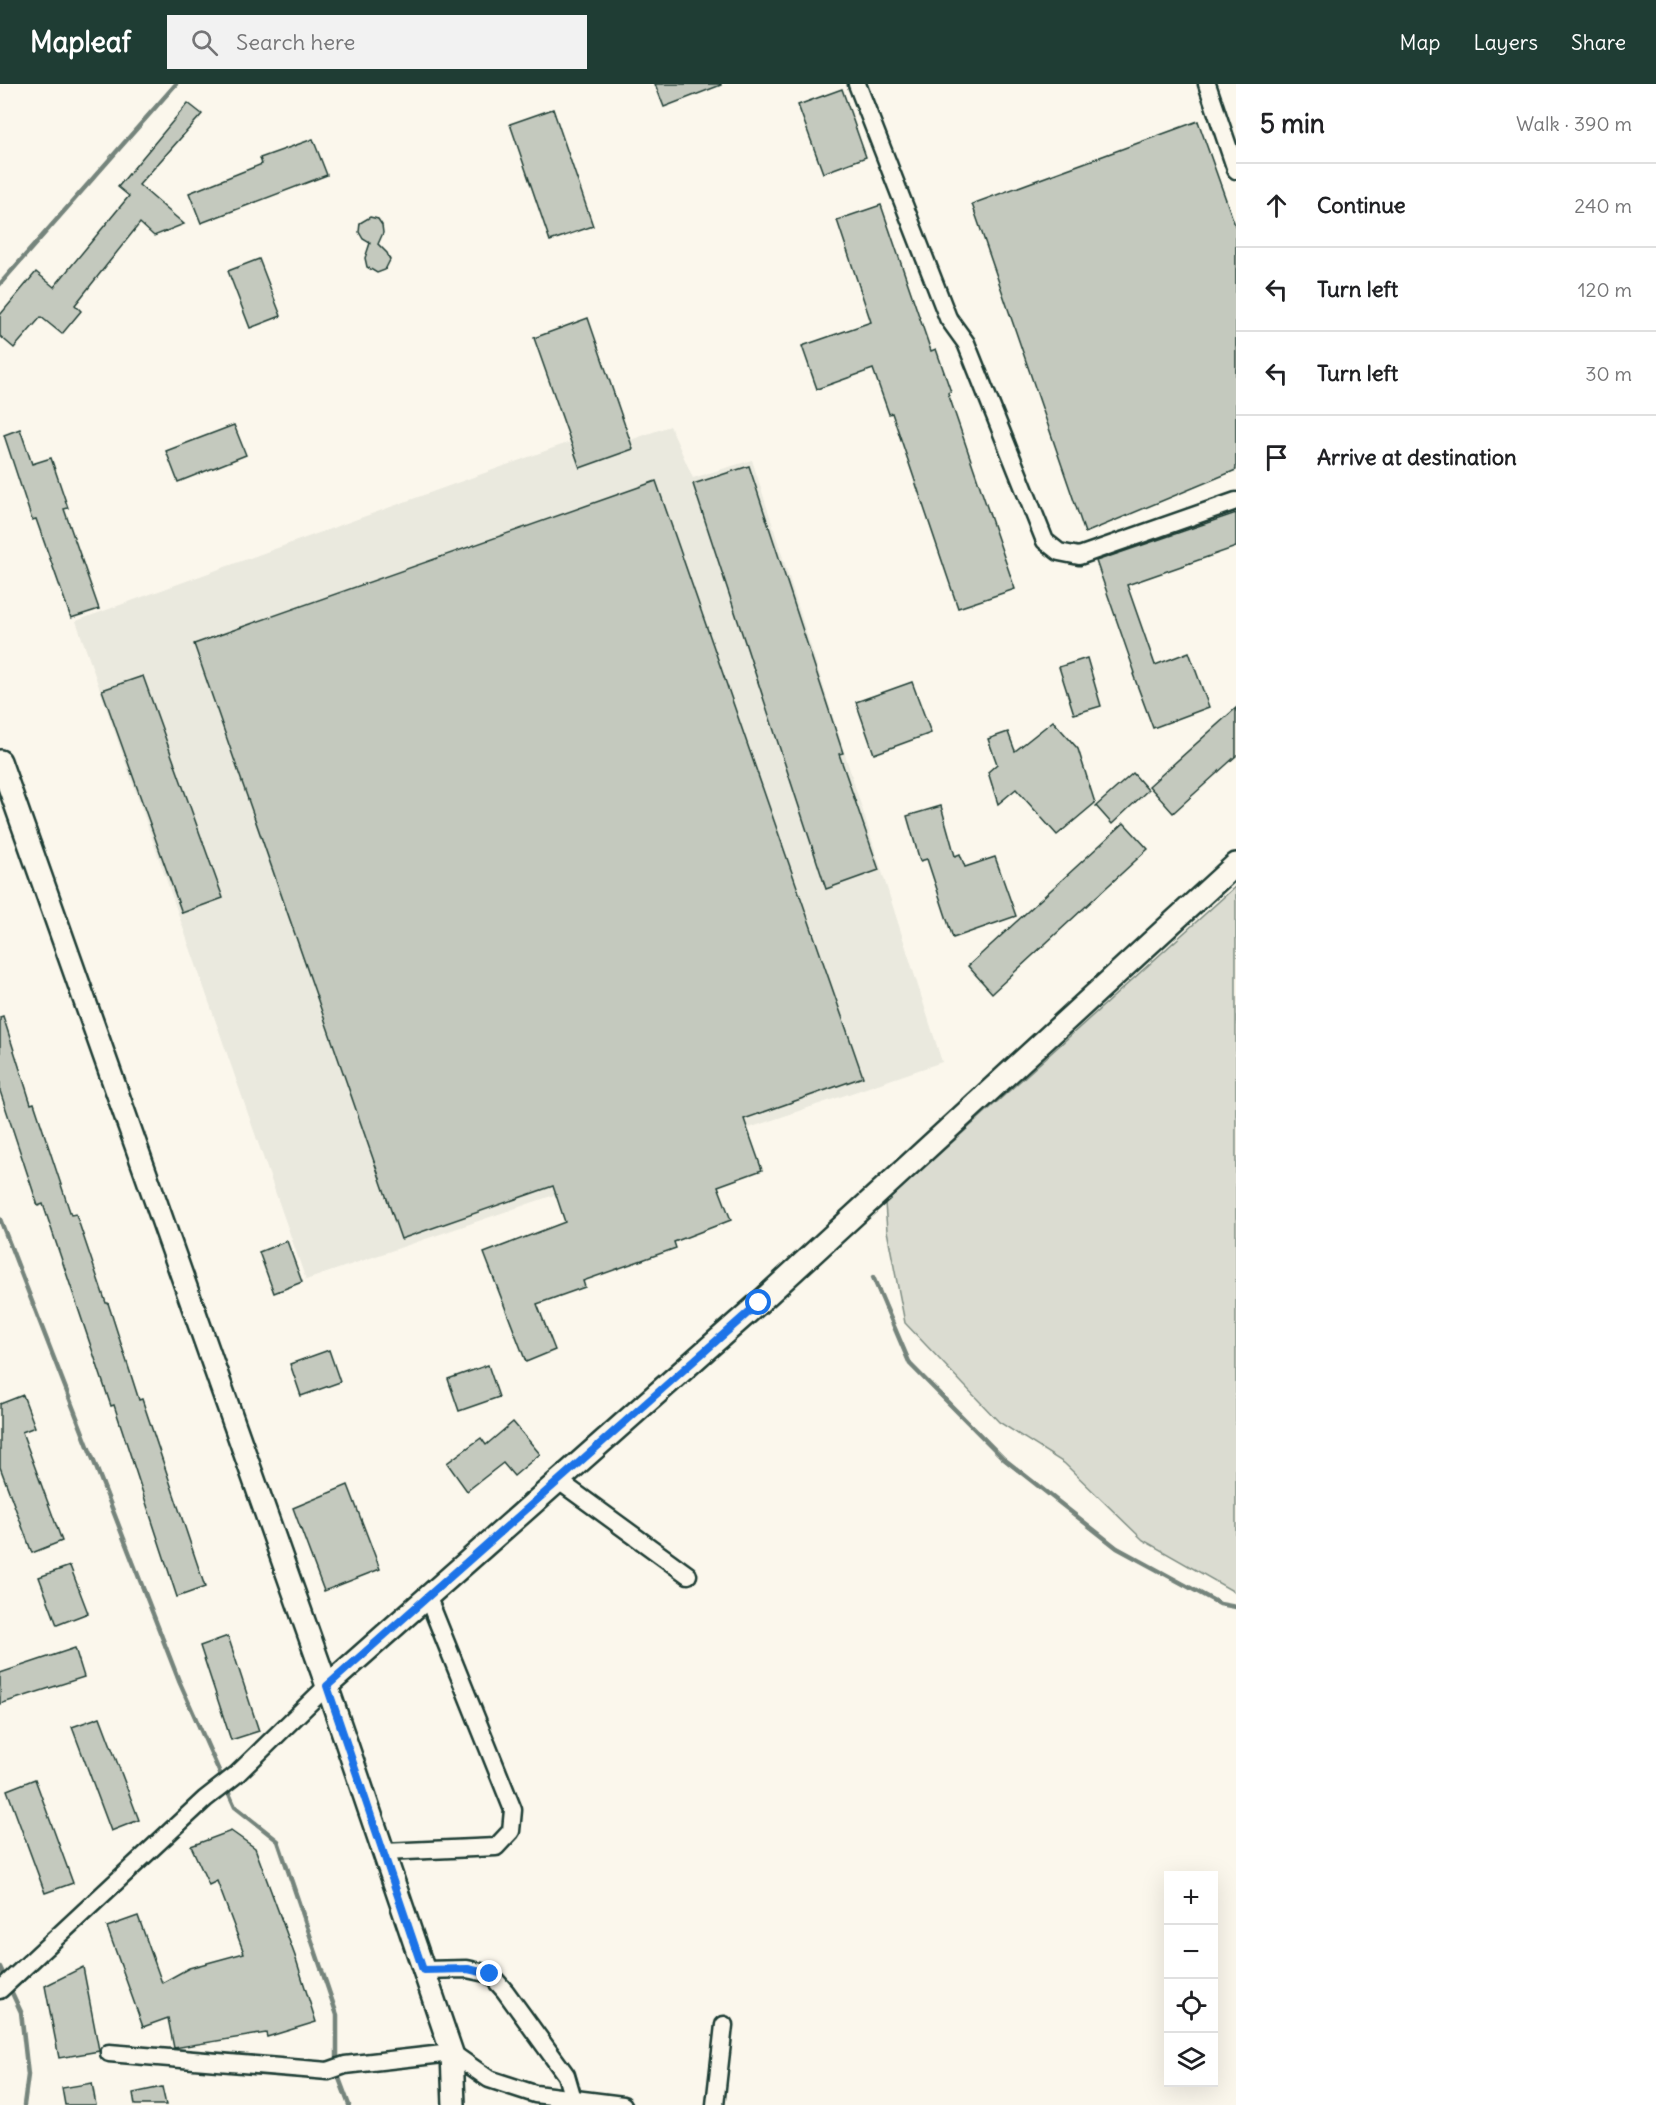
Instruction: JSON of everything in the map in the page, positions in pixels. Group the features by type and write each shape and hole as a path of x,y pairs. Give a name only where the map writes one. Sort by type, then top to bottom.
{"main road":[{"path":"0,761 327,1686 452,2053 454,2105"},
{"path":"327,1686 759,1303 1236,864"}],"street":[{"path":"857,84 948,318 966,344 1044,541 1059,552 1079,556 1236,501"},
{"path":"1207,84 1236,170"},
{"path":"559,1481 688,1575"},
{"path":"384,1852 496,1847 511,1831 513,1810 428,1598"},
{"path":"0,1990 205,1799 237,1774 327,1686"},
{"path":"423,1970 468,1969 490,1974 566,2075 573,2099"},
{"path":"715,2105 724,2025"},
{"path":"109,2054 328,2071 345,2065 452,2053 489,2079 535,2094 623,2105"}],"shaded area":[{"path":"670,426 693,478 752,460 942,1062 306,1280 76,621 570,442 580,458"},
{"path":"1236,886 1236,1593 1143,1540 1064,1463 999,1422 905,1323 887,1231 885,1203"}],"building":[{"path":"655,84 721,84 721,85 664,107"},
{"path":"842,89 866,157 823,173 798,105"},
{"path":"188,103 202,114 139,185 184,224 154,236 140,223 75,305 81,311 62,334 41,317 14,348 0,336 0,315 36,272 54,287 129,196 118,187"},
{"path":"553,109 593,226 550,241 510,124"},
{"path":"1198,121 1236,228 1236,470 1085,533 972,204"},
{"path":"313,139 327,175 201,223 189,193 262,164 260,158"},
{"path":"881,205 931,351 936,349 951,392 948,393 1015,589 958,608 892,413 889,414 873,369 817,389 802,346 871,322 837,220"},
{"path":"370,217 378,219 382,225 383,233 378,244 390,260 385,270 377,273 367,267 365,258 370,243 363,239 359,232 360,223"},
{"path":"259,259 281,316 250,328 228,271"},
{"path":"588,318 633,449 580,468 534,338"},
{"path":"234,425 246,455 178,482 166,451"},
{"path":"20,429 32,464 51,458 68,508 64,509 99,609 71,618 36,519 32,520 4,435"},
{"path":"749,466 843,753 839,754 879,870 826,889 693,484"},
{"path":"656,481 863,1077 744,1119 762,1170 718,1186 731,1220 674,1242 676,1248 583,1281 585,1287 537,1304 555,1350 526,1362 484,1253 565,1222 553,1186 401,1239 194,644"},
{"path":"1236,513 1236,547 1127,585 1155,665 1189,652 1209,707 1153,728 1096,561"},
{"path":"1087,658 1101,706 1074,714 1059,667"},
{"path":"143,676 223,898 182,913 102,690"},
{"path":"912,682 931,733 874,754 856,702"},
{"path":"1236,708 1236,756 1173,813 1149,786"},
{"path":"1053,721 1078,749 1095,803 1057,835 1016,789 998,804 988,772 997,764 988,739 1008,732 1015,751"},
{"path":"1133,773 1148,790 1112,824 1096,806"},
{"path":"941,806 955,856 960,854 965,867 995,857 1016,916 953,938 927,859 920,861 907,816"},
{"path":"1124,823 1148,849 992,993 968,966"},
{"path":"3,1016 31,1104 34,1103 71,1215 76,1214 139,1400 142,1399 205,1587 177,1597 114,1405 111,1406 43,1204 38,1206 0,1091 0,1017"},
{"path":"287,1241 302,1282 274,1293 259,1252"},
{"path":"329,1350 340,1382 301,1396 290,1364"},
{"path":"488,1365 499,1397 459,1411 448,1379"},
{"path":"23,1395 35,1427 22,1432 62,1541 32,1553 0,1467 0,1404"},
{"path":"513,1422 540,1454 514,1476 503,1463 467,1491 447,1463 481,1438 486,1445"},
{"path":"348,1485 380,1569 324,1591 293,1508"},
{"path":"70,1566 88,1613 57,1625 39,1577"},
{"path":"228,1636 259,1731 231,1740 200,1646"},
{"path":"75,1648 84,1677 0,1704 0,1673"},
{"path":"100,1717 139,1820 111,1831 72,1727"},
{"path":"35,1779 73,1883 45,1893 7,1790"},
{"path":"231,1831 255,1848 295,1956 316,2022 267,2037 266,2033 174,2048 168,2018 143,2027 107,1927 138,1916 162,1983 189,1968 244,1953 217,1881 209,1885 191,1846"},
{"path":"83,1967 99,2051 59,2058 45,1986"},
{"path":"92,2083 96,2105 65,2105 62,2088"},
{"path":"162,2087 166,2105 135,2105 133,2093"}],"waterway":[{"path":"0,284 176,84"},
{"path":"0,1219 179,1681 223,1780"},
{"path":"873,1277 910,1364 1004,1459 1117,1548 1220,1604 1236,1607"},
{"path":"226,1787 235,1807 278,1841 337,2015 337,2065"},
{"path":"0,1967 21,2012 28,2075 24,2105"},
{"path":"337,2073 349,2105"}],"route":[{"path":"490,1974 468,1969 423,1970 327,1686 759,1303"}]}
